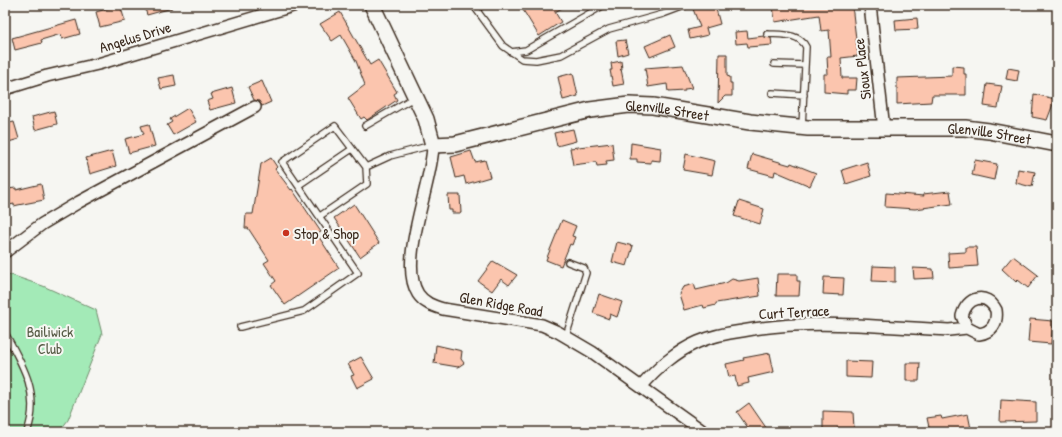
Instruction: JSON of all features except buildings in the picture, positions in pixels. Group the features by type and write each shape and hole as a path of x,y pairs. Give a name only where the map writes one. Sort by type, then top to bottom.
{"main road":[{"path":"372,5 426,119 433,144"},
{"name":"Glenville Street","path":"433,144 455,144 584,111 629,105 653,106 729,119 802,127 884,129 965,128 1057,144"}],"street":[{"name":"Angelus Drive","path":"5,89 47,76 98,64 296,5"},
{"name":"Sioux Place","path":"870,5 884,129"},
{"path":"5,252 42,224 79,202 255,106"},
{"name":"Glen Ridge Road","path":"433,144 431,164 415,235 411,267 413,284 418,294 430,305 542,326 566,336 592,352 704,432"},
{"name":"Curt Terrace","path":"641,387 648,378 684,349 716,336 756,328 820,324 949,330 967,328"}],"lane":[{"path":"482,5 475,8 503,46 522,59 536,60 561,55 609,28 663,14 687,5"},
{"path":"511,52 526,50 604,5"},
{"path":"767,34 794,36 802,40 806,47 802,127"},
{"path":"774,64 805,65"},
{"path":"772,93 804,95"},
{"path":"365,126 416,97"},
{"path":"240,327 304,311 358,273 282,162 335,126 366,167 367,184 320,216"},
{"path":"366,167 390,156 433,144"},
{"path":"299,185 352,149"},
{"path":"566,336 586,273 584,268 568,262"},
{"path":"5,333 29,380 32,402 32,418 27,432"}],"green space":[{"name":"Bailiwick Club","path":"5,273 43,286 96,310 102,334 68,420 59,432 5,432"}],"place":[{"name":"Stop & Shop","path":"286,233"}]}
